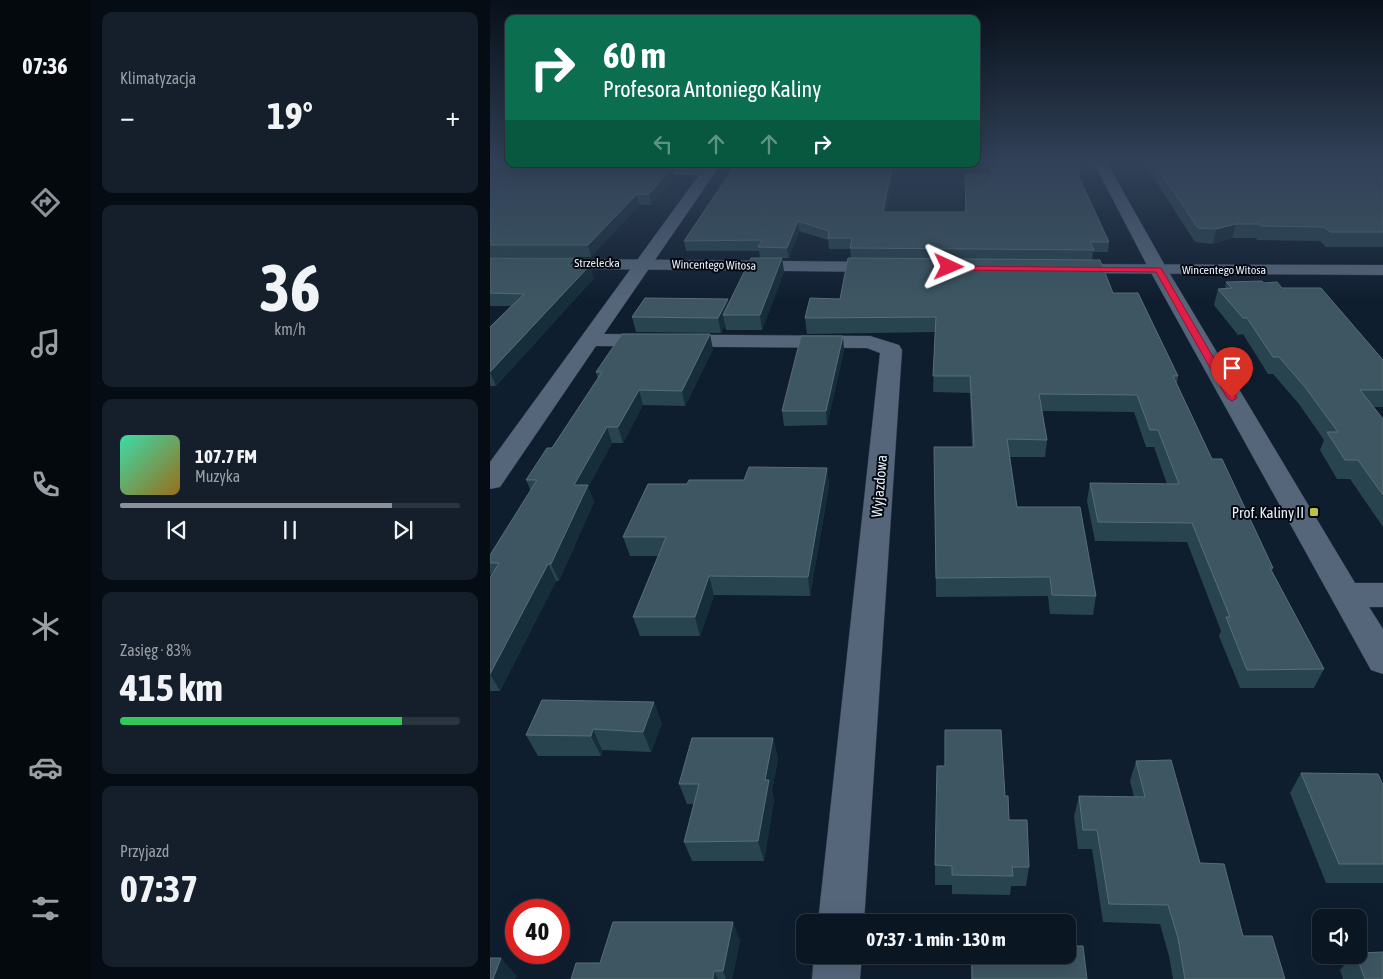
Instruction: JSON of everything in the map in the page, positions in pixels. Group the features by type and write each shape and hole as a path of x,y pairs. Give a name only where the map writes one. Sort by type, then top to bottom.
{"street":[{"path":"490,481 683,209"},
{"path":"1125,209 1383,660"},
{"name":"Strzelecka","path":"490,263 644,264"},
{"name":"Wincentego Witosa","path":"644,264 896,267"},
{"name":"Wincentego Witosa","path":"1053,268 1383,270"},
{"name":"Wyjazdowa","path":"590,340 870,342 891,350 841,914"},
{"path":"1345,595 1383,595"},
{"path":"836,979 837,964"}],"building":[{"path":"490,209 623,209 588,245 490,245"},
{"path":"706,209 884,209 883,212 966,212 966,209 1094,209 1109,242 1090,242 1094,250 850,248 852,238 828,238 829,231 798,221 787,248 758,247 762,240 684,241"},
{"path":"1185,209 1383,209 1383,232 1330,232 1324,227 1261,226 1259,224 1236,224 1216,229 1198,228"},
{"path":"490,258 575,258 568,265 590,265 490,372 490,327 524,294 490,293"},
{"path":"751,258 782,258 760,315 723,315"},
{"path":"848,258 1100,260 1113,293 1138,293 1178,376 1173,376 1212,459 1222,459 1273,568 1270,568 1324,669 1247,670 1226,617 1230,617 1192,523 1098,522 1090,483 1179,484 1158,430 1150,430 1137,395 1039,394 1047,440 1007,439 1017,507 1080,507 1096,596 1052,595 1050,577 936,578 934,447 974,447 970,376 933,376 936,317 805,318 810,298 840,299"},
{"path":"1262,281 1264,283 1277,282 1282,288 1321,288 1383,360 1383,390 1360,390 1383,419 1383,495 1358,460 1345,460 1327,432 1338,432 1305,387 1279,357 1273,357 1247,318 1243,318 1218,289 1232,288 1226,282"},
{"path":"645,298 728,299 718,318 632,317"},
{"path":"622,334 710,334 682,391 639,390 618,427 607,427 574,485 588,485 551,564 548,564 490,674 490,578 499,563 490,563 490,555 537,480 526,480 547,448 552,448 602,372 596,372"},
{"path":"801,336 843,336 826,411 782,411"},
{"path":"749,467 827,468 808,577 709,576 695,617 633,617 666,537 623,537 648,484 687,484 689,480 744,480"},
{"path":"542,700 654,702 643,732 593,729 591,736 526,735"},
{"path":"945,730 1001,730 1005,796 1008,796 1009,820 1027,820 1029,867 1012,867 1013,876 952,875 952,866 935,865 937,766 945,766"},
{"path":"692,738 773,738 765,780 769,780 758,841 684,842 699,784 679,784"},
{"path":"1171,760 1200,863 1224,864 1243,936 1272,936 1285,979 1185,979 1178,938 1168,905 1109,904 1097,830 1083,830 1079,796 1145,797 1136,761"},
{"path":"1301,773 1378,774 1383,785 1383,864 1339,864"},
{"path":"613,922 733,922 723,971 714,971 713,979 571,979 576,963 600,963"},
{"path":"1076,946 1083,946 1087,979 972,979 972,964 1076,964"},
{"path":"1383,952 1383,979 1365,979 1359,964 1367,964 1367,953"},
{"path":"490,958 501,958 493,979 490,979"}],"place":[{"name":"Prof. Kaliny II","path":"1314,512"}],"route":[{"path":"949,267 1158,269 1232,398"}]}
